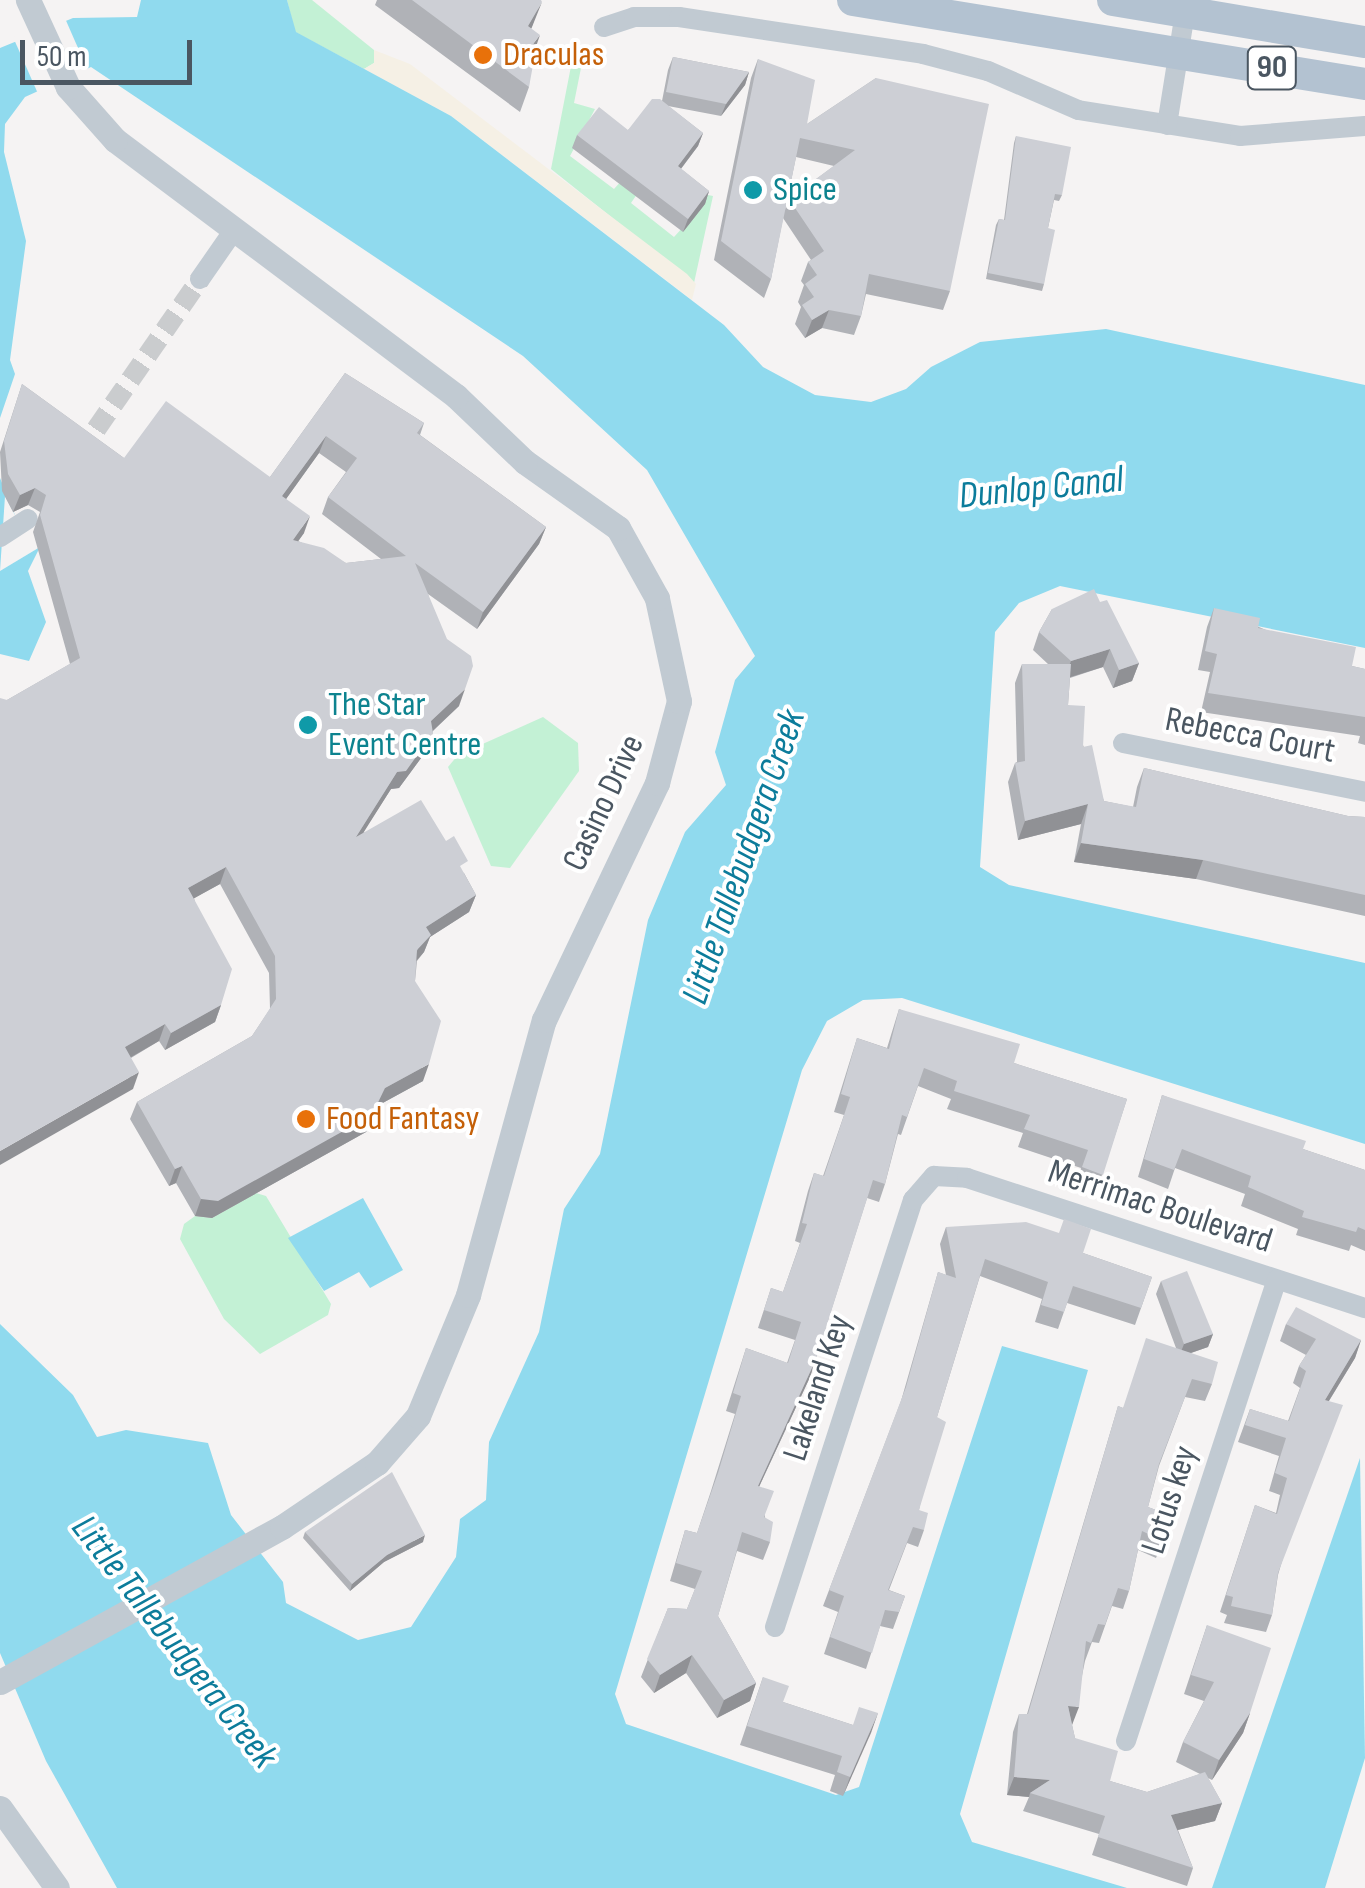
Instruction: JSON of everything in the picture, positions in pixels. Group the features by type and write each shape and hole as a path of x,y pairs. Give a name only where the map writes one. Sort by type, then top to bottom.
{"main road":[{"name":"90","path":"853,0 1365,84"},
{"name":"90","path":"1113,0 1365,42"}],"street":[{"name":"Casino Drive","path":"4,1674 282,1527 377,1463 434,1388 468,1296 544,1020 657,783 679,702 657,598 618,528 524,462 456,396 115,140 68,87 28,6"},
{"path":"1167,125 1185,12"},
{"path":"604,27 656,15 923,54 988,71 1078,110 1240,136 1365,126"},
{"path":"200,279 234,230"},
{"path":"0,537 28,519"},
{"name":"Rebecca Court","path":"1123,743 1365,792"},
{"name":"Merrimac Boulevard","path":"934,1176 967,1178 1365,1308"},
{"name":"Lakeland Key","path":"776,1627 913,1200 934,1176"},
{"name":"Lotus key","path":"1126,1741 1277,1280"},
{"path":"3,1817 57,1888"}],"green space":[{"path":"287,0 312,0 374,50 374,63 364,69 295,32"},
{"path":"572,61 582,63 574,103 595,109 570,156 614,189 641,159 654,169 631,203 674,237 704,204 703,194 713,196 694,283 551,169"},
{"path":"543,717 578,743 579,771 510,868 491,866 448,767 458,755"},
{"path":"256,1193 266,1196 331,1304 328,1315 260,1354 224,1319 180,1239 184,1224 195,1216 212,1218"}],"sand":[{"path":"374,50 410,64 687,274 696,284 692,300 451,116 364,69 374,63"}],"water":[{"path":"141,0 287,0 296,32 451,116 724,325 763,367 815,395 871,402 906,389 931,367 980,342 1106,329 1365,385 1365,648 1060,586 1019,603 995,632 980,867 1009,885 1365,963 1365,1144 902,998 863,1000 827,1021 802,1070 615,1694 626,1724 836,1795 859,1787 1002,1346 1088,1370 960,1814 972,1842 1127,1888 117,1888 46,1761 0,1653 0,1324 73,1395 97,1437 126,1430 208,1443 231,1515 283,1582 286,1603 358,1640 411,1627 456,1557 460,1519 486,1500 489,1442 539,1332 564,1209 600,1154 648,920 685,832 726,785 715,752 735,680 755,656 647,470 523,356 91,67 25,97 5,124 4,152 26,241 10,360 15,374 0,418 0,48 73,18 137,17"},
{"path":"0,478 15,515 40,547 28,571 46,622 29,661 0,654"},
{"path":"363,1198 403,1270 370,1288 359,1272 324,1291 288,1238"},
{"path":"1360,1458 1365,1758 1325,1888 1212,1888"}],"pier":[{"path":"64,16 89,73 39,96 13,37"},
{"path":"5,496 15,515 25,513 40,547 0,571"}],"building":[{"path":"412,0 541,0 528,26 540,35 523,57 533,65 529,87"},
{"path":"673,57 749,72 726,104 666,92"},
{"path":"758,59 815,80 807,124 876,78 989,104 950,291 869,274 861,316 829,310 812,320 802,305 814,297 805,284 817,275 808,262 824,251 789,199 855,150 800,138 771,279 721,241"},
{"path":"652,99 660,99 703,133 678,166 709,191 688,219 577,135 599,107 628,130"},
{"path":"1016,136 1071,147 1062,195 1055,194 1048,228 1055,230 1044,284 988,273 999,219 1005,220"},
{"path":"345,373 424,423 417,433 546,527 483,612 415,563 447,639 471,656 473,666 465,689 431,721 433,733 406,771 397,772 356,837 421,800 446,841 454,836 468,861 460,866 476,895 426,927 431,935 417,950 415,981 441,1021 429,1064 385,1088 372,1115 218,1201 201,1199 182,1166 175,1169 137,1102 252,1036 276,999 275,956 226,867 188,888 232,969 221,1005 171,1033 165,1024 125,1047 139,1072 0,1151 0,698 7,700 80,658 40,515 46,495 35,488 20,495 8,474 4,441 22,384 124,458 166,401 270,477","holes":["326,436 357,458 328,497 406,556 346,563 324,548 293,540 310,516 282,496"]},
{"path":"1094,589 1100,602 1107,600 1139,663 1119,670 1110,649 1071,661 1039,632 1052,609"},
{"path":"1214,608 1260,618 1258,628 1356,647 1352,666 1365,669 1365,717 1208,693 1217,654 1205,651"},
{"path":"1022,664 1071,664 1068,705 1085,706 1083,747 1092,745 1104,801 1136,807 1144,768 1365,817 1365,895 1203,860 1081,843 1088,804 1025,821 1015,763 1025,761"},
{"path":"899,1009 1020,1044 1014,1063 1127,1099 1103,1175 1082,1167 1088,1150 1024,1129 1030,1115 954,1091 957,1081 924,1068 907,1117 902,1115 885,1184 873,1180 816,1359 758,1486 774,1491 764,1517 773,1522 770,1542 742,1532 718,1616 756,1683 724,1700 692,1655 660,1675 647,1659 668,1608 687,1609 702,1571 676,1563 685,1530 697,1533 718,1473 741,1396 733,1393 746,1348 788,1363 801,1322 764,1310 771,1288 783,1292 807,1224 802,1223 814,1173 824,1176 850,1097 841,1094 857,1038 889,1049"},
{"path":"1162,1095 1306,1141 1303,1149 1365,1170 1365,1230 1358,1227 1356,1232 1302,1217 1304,1211 1248,1187 1251,1176 1182,1149 1174,1170 1144,1159"},
{"path":"1064,1219 1091,1229 1083,1253 1152,1277 1141,1308 1073,1286 1064,1312 1041,1305 1048,1282 985,1259 937,1417 946,1422 919,1510 928,1513 924,1530 913,1527 888,1590 905,1596 899,1612 885,1610 872,1653 830,1637 844,1596 829,1590 906,1387 938,1272 956,1278 946,1227 1026,1222 1059,1233"},
{"path":"1187,1271 1213,1334 1184,1344 1161,1281"},
{"path":"1296,1307 1361,1340 1325,1400 1343,1405 1278,1573 1272,1615 1231,1606 1233,1597 1226,1595 1255,1505 1277,1514 1287,1478 1275,1473 1286,1438 1245,1425 1250,1409 1289,1421 1306,1371 1299,1366 1316,1339 1286,1324"},
{"path":"1146,1338 1218,1362 1212,1384 1192,1379 1159,1464 1148,1507 1172,1516 1163,1541 1142,1531 1129,1591 1118,1588 1105,1625 1098,1624 1091,1643 1086,1641 1079,1707 1068,1706 1075,1738 1118,1751 1110,1781 1147,1792 1205,1772 1222,1803 1171,1815 1193,1868 1098,1837 1105,1816 1030,1793 1050,1780 1014,1777 1019,1714 1028,1714 1118,1406 1123,1408"},
{"path":"392,1472 425,1535 387,1555 352,1584 305,1532"},
{"path":"1207,1625 1271,1648 1250,1713 1219,1760 1183,1742 1214,1682 1191,1675"},
{"path":"763,1677 789,1686 783,1702 853,1725 859,1707 878,1713 850,1777 837,1772 842,1756 747,1726"}],"tunnel":[{"path":"79,454 200,279"}],"place":[{"name":"Draculas","path":"483,55"},
{"name":"Spice","path":"753,190"},
{"name":"The Star Event Centre","path":"308,725"},
{"name":"Food Fantasy","path":"306,1119"}],"water label":[{"name":"Dunlop Canal","path":"1041,488"},
{"name":"Little Tallebudgera Creek","path":"744,857"},
{"name":"Little Tallebudgera Creek","path":"174,1642"}]}
